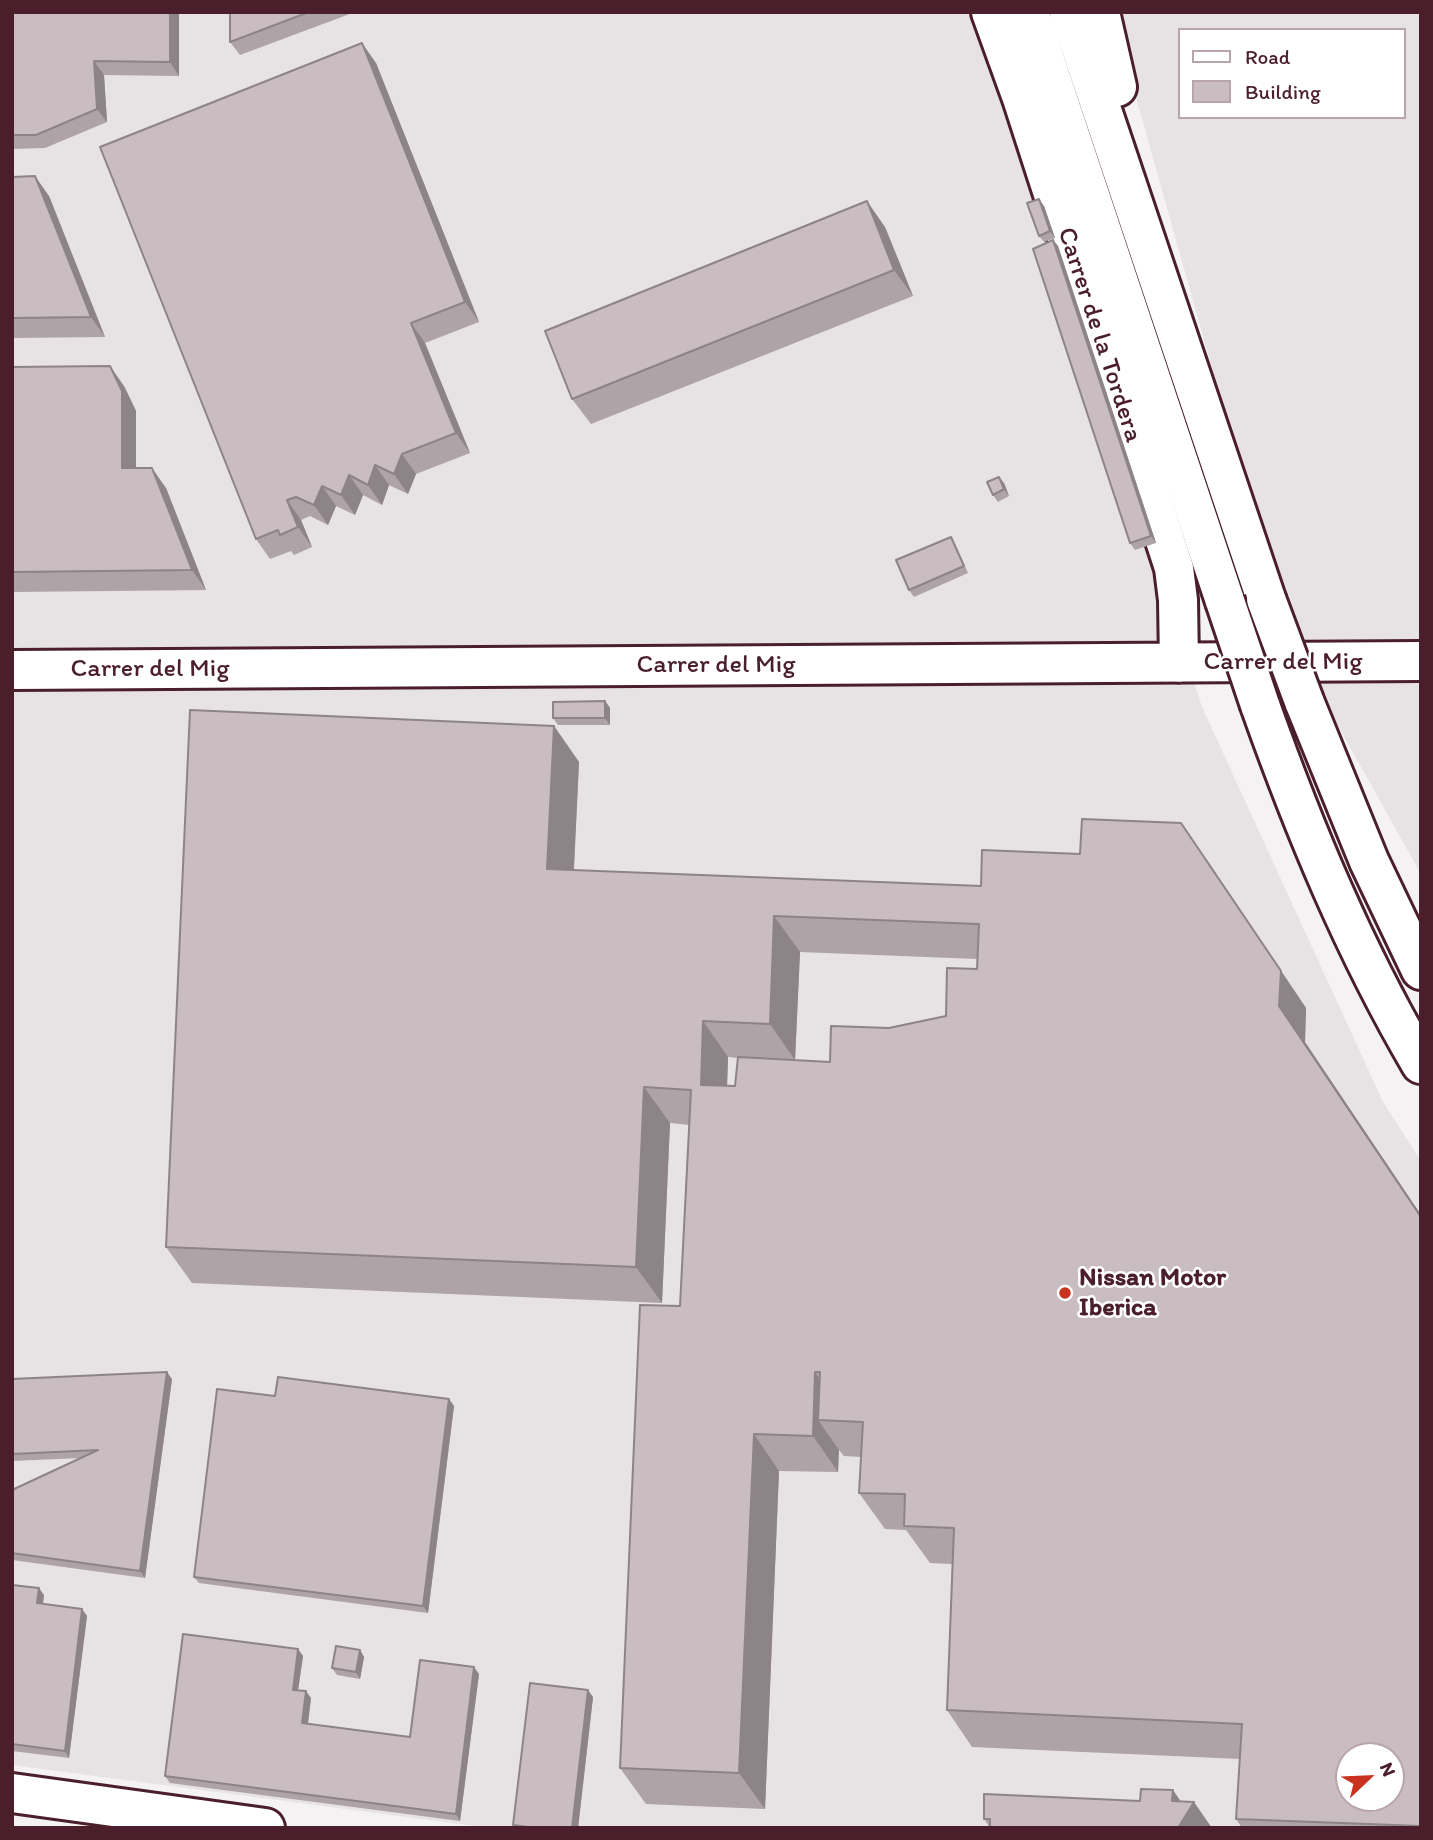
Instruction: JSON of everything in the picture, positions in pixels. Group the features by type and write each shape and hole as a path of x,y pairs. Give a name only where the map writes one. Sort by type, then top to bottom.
{"main road":[{"name":"Carrer de la Tordera","path":"991,12 1022,98 1174,568 1179,663"},
{"path":"1028,12 1260,705 1330,886 1381,992 1421,1064"},
{"path":"1069,12 1266,599 1369,861 1421,970"},
{"path":"1100,12 1170,314"},
{"name":"Carrer del Mig","path":"12,670 1421,662"},
{"path":"12,1793 265,1828"}],"shaded area":[{"path":"12,12 978,12 1202,707 1383,1102 1421,1161 1421,1828 490,1828 12,1765"},
{"path":"1112,12 1421,12 1421,874 1337,724 1249,500"}],"building":[{"path":"12,12 170,12 170,62 94,61 97,109 36,135 12,135"},
{"path":"230,12 309,12 230,42"},
{"path":"362,43 465,302 411,323 456,433 402,454 394,474 375,465 368,485 349,475 341,495 322,486 314,505 296,497 287,500 298,527 280,535 278,530 256,539 100,147"},
{"path":"35,176 91,317 12,318 12,177"},
{"path":"1039,199 1050,231 1039,236 1027,203"},
{"path":"867,201 894,270 572,399 545,331"},
{"path":"1053,240 1151,536 1130,543 1033,249"},
{"path":"110,366 122,391 122,468 152,468 192,570 12,572 12,367"},
{"path":"999,477 1004,489 993,495 987,482"},
{"path":"951,537 964,566 909,590 896,560"},
{"path":"605,701 605,718 553,718 553,702"},
{"name":"Nissan Motor Iberica","path":"190,710 554,726 547,869 981,886 982,850 1080,854 1082,819 1181,823 1281,971 1279,1006 1421,1217 1421,1826 1236,1819 1242,1724 947,1710 954,1528 904,1526 905,1494 859,1493 863,1422 818,1420 820,1372 815,1372 813,1436 754,1434 739,1773 620,1768 640,1305 680,1306 691,1090 644,1087 636,1267 166,1247","holes":["774,916 979,924 977,969 947,968 946,1016 889,1028 831,1026 830,1062 738,1057 735,1086 701,1085 703,1021 770,1024"]},
{"path":"167,1372 140,1571 12,1553 12,1490 98,1450 12,1454 12,1379"},
{"path":"278,1377 449,1399 423,1606 194,1577 217,1389 275,1396"},
{"path":"12,1585 39,1588 37,1603 82,1609 65,1751 12,1744"},
{"path":"183,1634 298,1649 293,1690 306,1691 302,1723 410,1737 420,1660 474,1667 456,1814 165,1776"},
{"path":"336,1646 360,1650 356,1672 332,1668"},
{"path":"530,1683 588,1690 572,1828 513,1825"},
{"path":"1141,1789 1173,1790 1172,1801 1194,1802 1178,1828 990,1828 990,1819 984,1819 984,1794 1140,1801"}],"place":[{"name":"Nissan Motor Iberica","path":"1065,1293"}]}
